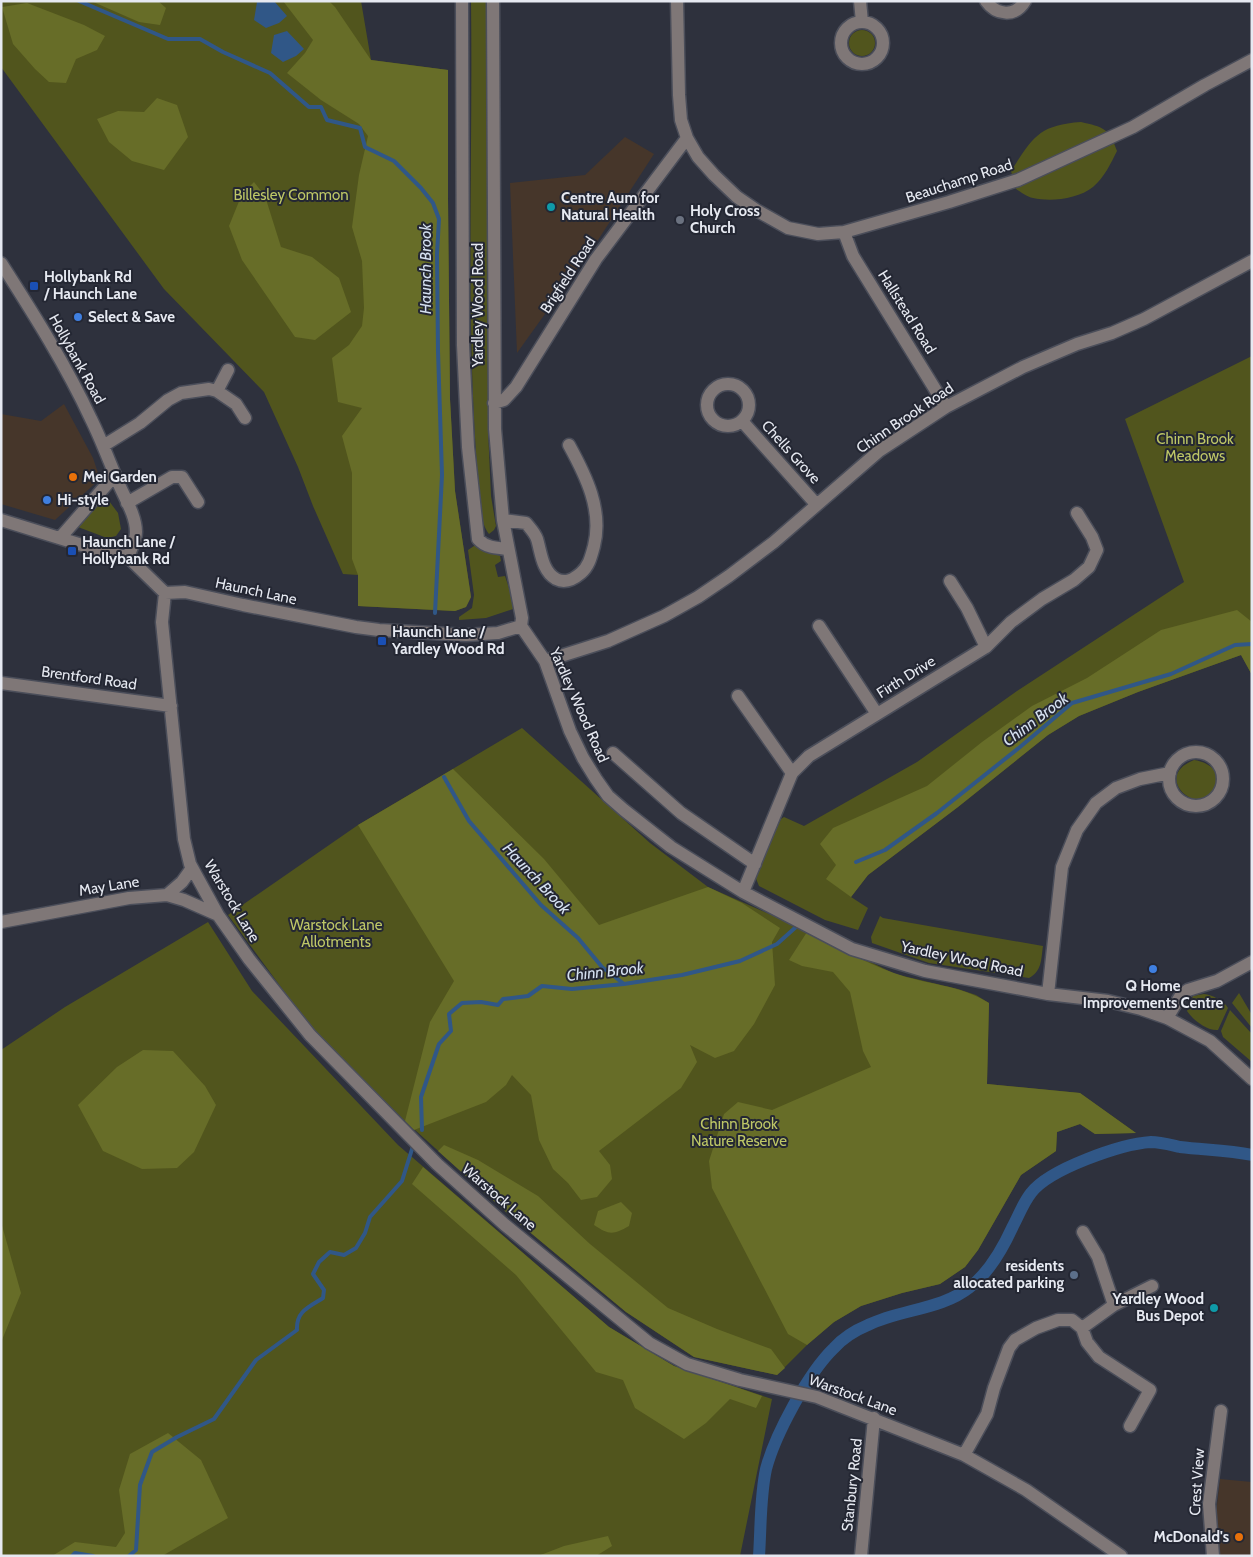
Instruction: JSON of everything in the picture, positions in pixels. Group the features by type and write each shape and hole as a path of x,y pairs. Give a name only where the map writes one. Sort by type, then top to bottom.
{"street":[{"path":"462,1 463,345 468,447 475,527 478,539 482,544 508,549"},
{"name":"Yardley Wood Road","path":"493,1 494,403 498,475 503,520 522,618 521,626 545,661 570,731 596,779 608,796 671,847 742,892 852,949 925,971 1048,994 1108,1001 1141,1009 1167,1018 1210,1041 1252,1079"},
{"name":"Beauchamp Road","path":"678,1 681,120 687,138 698,157 737,197 765,215 788,228 818,234 844,232 1018,180 1133,127 1252,60"},
{"path":"860,1 862,22"},
{"path":"986,1 990,8 1004,13 1018,9 1024,1"},
{"name":"Brigfield Road","path":"494,403 504,400 516,388 596,260 687,138"},
{"name":"Hallstead Road","path":"844,232 853,256 946,407"},
{"name":"Chinn Brook Road","path":"545,661 608,640 664,616 698,597 774,542 879,451 946,407 1023,367 1144,319 1252,261"},
{"name":"Hollybank Road","path":"1,264 63,367 103,446 133,517 136,530 136,537 128,557"},
{"path":"217,391 228,370"},
{"path":"103,446 140,423 168,400 181,393 209,389 217,391 236,404 245,418"},
{"name":"Chells Grove","path":"742,421 816,504"},
{"path":"503,520 526,523 537,537 540,554 549,572 557,579 568,581 587,567 591,558 598,524 585,474 569,445"},
{"path":"60,538 115,475"},
{"path":"127,503 177,476 182,477 198,502"},
{"name":"Firth Drive","path":"742,892 792,773 809,756 986,647 1011,622 1042,599 1074,580 1089,567 1097,550 1092,537 1077,513"},
{"path":"1,520 111,554 128,557 164,593"},
{"path":"950,581 967,608 986,647"},
{"name":"Haunch Lane","path":"164,593 185,592 252,607 379,630 466,635 498,633 521,626"},
{"name":"Warstock Lane","path":"164,593 162,622 184,839 192,868 218,915 248,959 310,1035 437,1164 505,1225 649,1343 687,1364 740,1380 817,1396 964,1456 1026,1490 1118,1555"},
{"path":"819,626 877,714"},
{"name":"Brentford Road","path":"1,683 171,706"},
{"path":"738,696 792,773"},
{"path":"613,753 682,813 755,864"},
{"path":"1203,753 1218,762 1222,770 1222,787 1212,802 1194,806 1185,804 1177,799 1172,791 1169,782 1170,773 1173,765 1186,754 1203,753"},
{"path":"1048,994 1062,867 1077,830 1096,803 1116,788 1140,779 1170,773"},
{"path":"167,895 182,882 192,868"},
{"name":"May Lane","path":"1,922 129,898 167,895 184,900 218,915"},
{"path":"1167,1018 1181,995 1188,990 1216,981 1252,962"},
{"path":"1083,1232 1098,1257 1114,1305"},
{"path":"1082,1328 1114,1305 1152,1286"},
{"path":"964,1456 987,1414 994,1388 1009,1348 1015,1340 1036,1328 1058,1320 1072,1320 1082,1328 1087,1342 1099,1357 1150,1390 1130,1426"},
{"name":"Crest View","path":"1213,1556 1209,1504 1221,1411"},
{"name":"Stanbury Road","path":"861,1556 874,1418"}],"shaded area":[{"path":"625,137 654,154 598,240 517,353 510,183 585,175"},
{"path":"64,404 93,458 100,479 55,520 1,504 1,414 41,421"},
{"path":"1220,1479 1252,1482 1252,1556 1216,1556 1216,1514"}],"green space":[{"name":"Billesley Common","path":"1,1 361,1 371,60 448,70 450,399 455,491 471,597 466,607 455,611 358,606 358,575 343,574 264,392 164,289 1,67"},
{"path":"91,1 158,1 166,8 160,25 139,22"},
{"path":"283,1 329,1 371,60 448,70 450,399 455,491 471,597 466,607 455,611 358,606 358,575 352,559 352,473 342,436 362,408 338,402 332,358 349,345 362,326 364,308 362,261 352,227 359,175 368,136 359,124 321,100 287,73 305,53 313,40"},
{"path":"471,1 490,1 488,430 491,496 496,526 489,534 482,518 478,495 471,340"},
{"path":"27,3 84,25 105,36 97,50 76,59 66,83 49,82 13,44 2,7"},
{"path":"862,30 871,34 875,43 871,52 862,56 853,52 849,43 853,34"},
{"path":"157,98 177,105 188,137 164,170 132,161 109,142 97,119 118,111 144,112"},
{"path":"1081,122 1100,127 1108,133 1117,151 1101,179 1087,191 1072,197 1056,199 1040,199 1026,196 1016,189 1011,171 1032,141 1038,135 1055,126"},
{"path":"254,182 265,196 281,247 312,257 339,278 351,312 315,340 295,337 242,260 229,226 242,194"},
{"name":"Chinn Brook Meadows","path":"1252,356 1252,675 1241,655 1138,692 1079,716 1048,735 958,807 868,875 851,897 868,908 858,930 825,920 759,886 755,876 781,819 784,817 804,826 917,762 1017,691 1184,582 1125,419"},
{"path":"106,497 118,513 121,529 116,536 107,538 78,527"},
{"path":"477,544 500,556 501,561 495,565 498,577 505,576 512,597 513,609 486,618 459,620 459,617 472,608 474,595 468,550"},
{"path":"1237,610 1252,622 1252,675 1241,655 1138,692 1079,716 1048,735 958,807 868,875 851,897 826,879 836,865 820,844 833,828 927,786 982,742 1032,706 1087,678 1161,630"},
{"name":"Chinn Brook Nature Reserve","path":"522,728 650,843 708,887 801,928 895,974 958,989 976,995 989,1003 987,1084 1080,1093 1136,1133 1095,1134 1080,1124 1057,1132 1056,1151 1021,1175 978,1250 965,1267 940,1284 902,1293 861,1306 834,1322 807,1345 777,1375 694,1357 626,1312 514,1219 405,1121 308,1024 228,915 358,825"},
{"path":"1194,760 1204,763 1213,769 1218,778 1216,789 1209,797 1201,800 1191,798 1183,793 1178,785 1177,776 1181,768"},
{"path":"453,769 544,859 599,925 708,887 742,903 780,928 772,942 775,985 754,1024 734,1051 715,1058 690,1045 697,1062 681,1088 599,1151 610,1165 612,1179 597,1197 581,1200 568,1183 553,1169 539,1140 531,1095 512,1075 506,1085 486,1102 414,1130 405,1121 430,1022 454,981 358,825"},
{"path":"880,916 1043,946 1040,965 1029,978 929,963 872,943 871,937"},
{"path":"208,922 252,991 398,1145 609,1327 674,1366 772,1399 740,1556 1,1556 1,1050 65,1007"},
{"path":"807,932 883,969 906,977 954,988 989,1003 987,1084 1080,1093 1136,1133 1095,1134 1080,1124 1057,1132 1056,1151 1021,1175 978,1250 965,1267 940,1284 902,1293 861,1306 834,1322 807,1345 788,1334 712,1188 709,1161 724,1114 738,1102 772,1110 871,1067 863,1051 850,992 833,972 802,966 789,960"},
{"path":"1239,993 1252,1015 1252,1028 1232,1003"},
{"path":"1204,994 1218,998 1228,1008 1218,1030 1209,1029 1193,1018 1187,1011 1193,996"},
{"path":"1230,1010 1252,1034 1252,1062 1223,1037 1221,1031"},
{"path":"143,1050 173,1051 205,1086 216,1105 194,1152 177,1168 142,1169 103,1151 78,1105 117,1067"},
{"path":"444,1145 478,1160 538,1196 590,1244 668,1308 771,1349 785,1368 777,1375 694,1357 626,1312 514,1219 438,1151"},
{"path":"423,1167 609,1327 674,1366 762,1396 756,1408 730,1399 706,1423 684,1439 635,1408 623,1380 596,1372 516,1275 412,1184"},
{"path":"621,1202 632,1213 629,1226 611,1233 594,1225 598,1211"},
{"path":"1,1222 21,1293 2,1340 1,1339"},
{"path":"168,1433 201,1460 228,1518 162,1556 52,1556 75,1542 116,1547 125,1533 119,1490 130,1454"},
{"path":"608,1536 612,1546 596,1556 538,1556 564,1546"}],"water":[{"path":"274,1 287,16 279,23 266,28 254,20 257,2"},
{"path":"287,31 304,49 296,56 283,62 271,53 274,35"}],"waterway":[{"name":"Haunch Brook","path":"79,1 168,39 200,39 223,52 270,73 309,107 321,107 327,120 360,128 365,147 394,161 433,203 439,219 437,254 438,351 442,475 435,613"},
{"name":"Chinn Brook","path":"856,862 885,850 937,813 1072,703 1171,674 1235,645 1252,644"},
{"name":"Haunch Brook","path":"444,777 469,821 541,905 578,938 602,967 624,984"},
{"name":"Chinn Brook","path":"422,1130 421,1097 439,1044 451,1031 449,1014 462,1003 481,1002 498,1005 503,999 528,996 542,986 572,989 624,984 682,975 740,961 777,944 796,927"},
{"path":"759,1556 763,1490 770,1455 803,1388 824,1359 841,1341 868,1325 934,1305 959,1295 970,1287 984,1274 995,1259 1031,1193 1053,1175 1086,1159 1122,1147 1151,1142 1252,1155"},
{"name":"Chinn Brook","path":"129,1556 136,1550 140,1485 152,1452 214,1419 256,1360 297,1330 299,1318 304,1310 323,1298 324,1290 313,1274 319,1262 330,1252 344,1255 356,1248 365,1233 370,1217 402,1181 413,1146"},
{"name":"Chinn Brook","path":"72,1556 75,1553 93,1556"}],"place":[{"name":"Centre Aum for Natural Health","path":"551,207"},
{"name":"Holy Cross Church","path":"680,220"},
{"name":"Hollybank Rd / Haunch Lane","path":"34,286"},
{"name":"Select & Save","path":"78,317"},
{"name":"Mei Garden","path":"73,477"},
{"name":"Hi-style","path":"47,500"},
{"name":"Haunch Lane / Hollybank Rd","path":"72,551"},
{"name":"Haunch Lane / Yardley Wood Rd","path":"382,641"},
{"name":"Q Home Improvements Centre","path":"1153,969"},
{"name":"residents allocated parking","path":"1074,1275"},
{"name":"Yardley Wood Bus Depot","path":"1214,1308"},
{"name":"McDonald's","path":"1239,1537"}],"park label":[{"name":"Warstock Lane Allotments","path":"336,934"}]}
